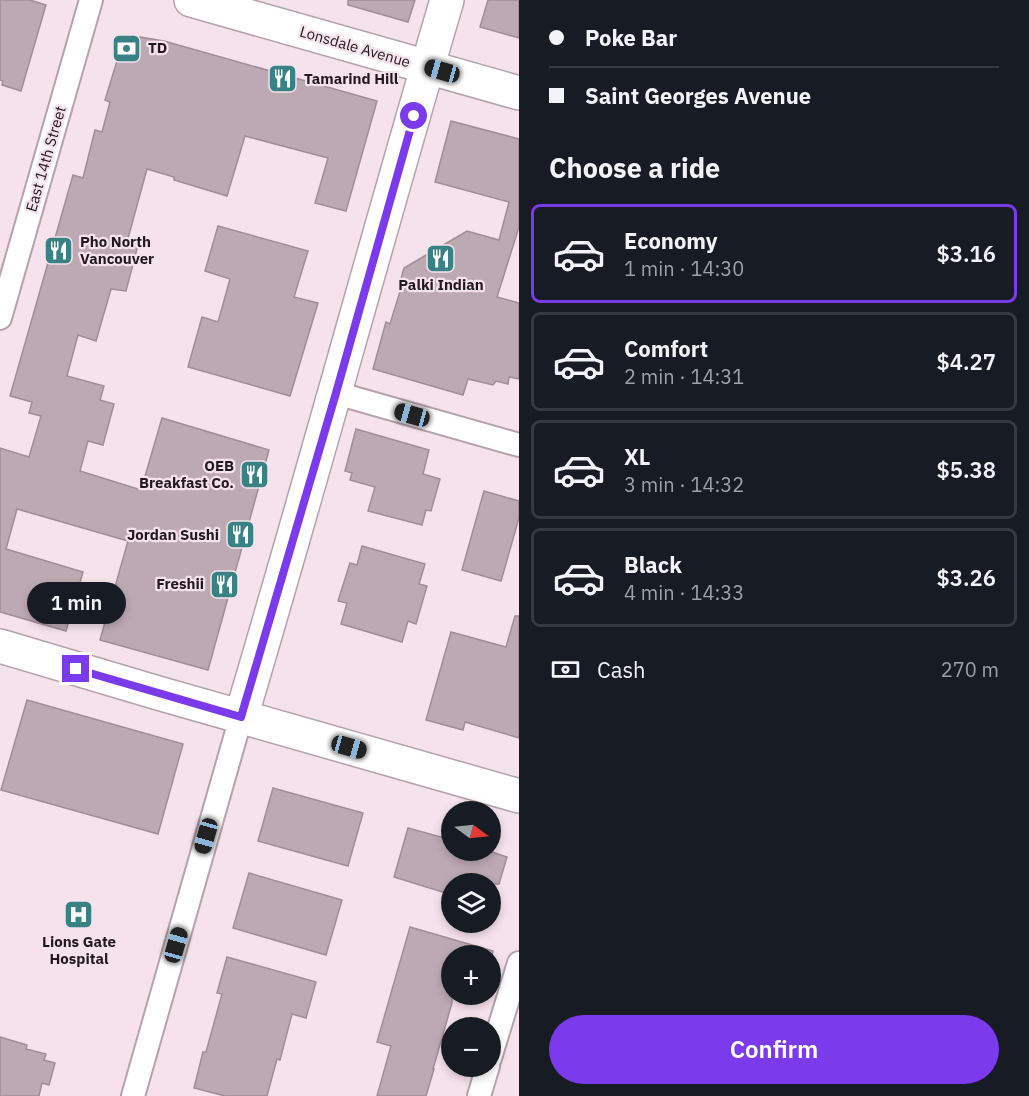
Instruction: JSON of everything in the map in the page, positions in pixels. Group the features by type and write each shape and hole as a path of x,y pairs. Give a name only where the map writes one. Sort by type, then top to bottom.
{"street":[{"name":"East 14th Street","path":"0,318 91,0"},
{"name":"Lonsdale Avenue","path":"191,0 519,93"},
{"path":"133,1096 447,0"},
{"path":"336,393 519,445"},
{"path":"0,646 519,796"},
{"path":"501,1022 519,963"},
{"path":"479,1096 485,1077"}],"building":[{"path":"0,0 30,0 46,5 21,91 2,85 3,81 0,80"},
{"path":"348,0 415,0 408,22 348,5"},
{"path":"488,0 519,0 519,38 480,27"},
{"path":"140,37 164,41 377,101 346,211 315,203 328,158 245,136 227,196 147,169 127,242 138,245 126,291 111,289 96,341 78,335 67,376 104,386 100,400 114,404 103,445 88,441 80,471 141,490 162,418 269,450 208,670 100,640 128,541 17,509 6,549 83,572 66,631 0,612 0,448 29,457 41,416 29,413 32,402 10,396 73,175 83,178 95,130 102,132 110,102 105,100 121,48"},
{"path":"451,121 519,139 519,227 497,297 519,303 519,379 509,377 508,384 496,381 493,385 468,379 463,395 373,369 386,322 390,324 402,285 400,282 404,268 467,231 499,240 509,202 435,182"},
{"path":"218,226 308,251 294,297 318,303 290,396 188,367 202,317 218,322 230,279 205,271"},
{"path":"356,429 429,450 423,474 440,479 431,511 426,510 422,525 368,511 375,487 350,480 352,473 345,471"},
{"path":"484,491 519,501 519,518 501,581 462,570"},
{"path":"362,546 425,564 419,584 427,586 416,624 408,621 402,642 341,624 347,603 338,601 350,563 357,565"},
{"path":"515,616 519,616 519,738 465,722 463,730 426,720 451,632 506,647"},
{"path":"27,700 183,744 158,834 1,790"},
{"path":"273,788 363,813 348,866 258,841"},
{"path":"408,828 441,837 441,861 501,861 501,855 507,857 501,877 501,873 441,873 441,892 394,877"},
{"path":"249,873 342,900 326,955 233,928"},
{"path":"410,927 472,945 441,945 441,1005 451,1005 448,1017 441,1017 441,1041 426,1096 377,1096 391,1046 377,1042"},
{"path":"227,957 316,982 306,1018 292,1014 280,1060 277,1059 267,1096 225,1096 194,1088 222,994 217,993"},
{"path":"0,1037 27,1045 26,1049 46,1054 44,1060 55,1063 49,1085 42,1083 39,1096 0,1096"}],"place":[{"name":"TD","path":"127,48"},
{"name":"Tamarind Hill","path":"283,79"},
{"name":"Pho North Vancouver","path":"59,251"},
{"name":"Palki Indian","path":"441,258"},
{"name":"OEB Breakfast Co.","path":"255,475"},
{"name":"Jordan Sushi","path":"240,535"},
{"name":"Freshii","path":"225,584"},
{"name":"Lions Gate Hospital","path":"79,915"}],"route":[{"path":"76,669 241,717 414,116"}]}
